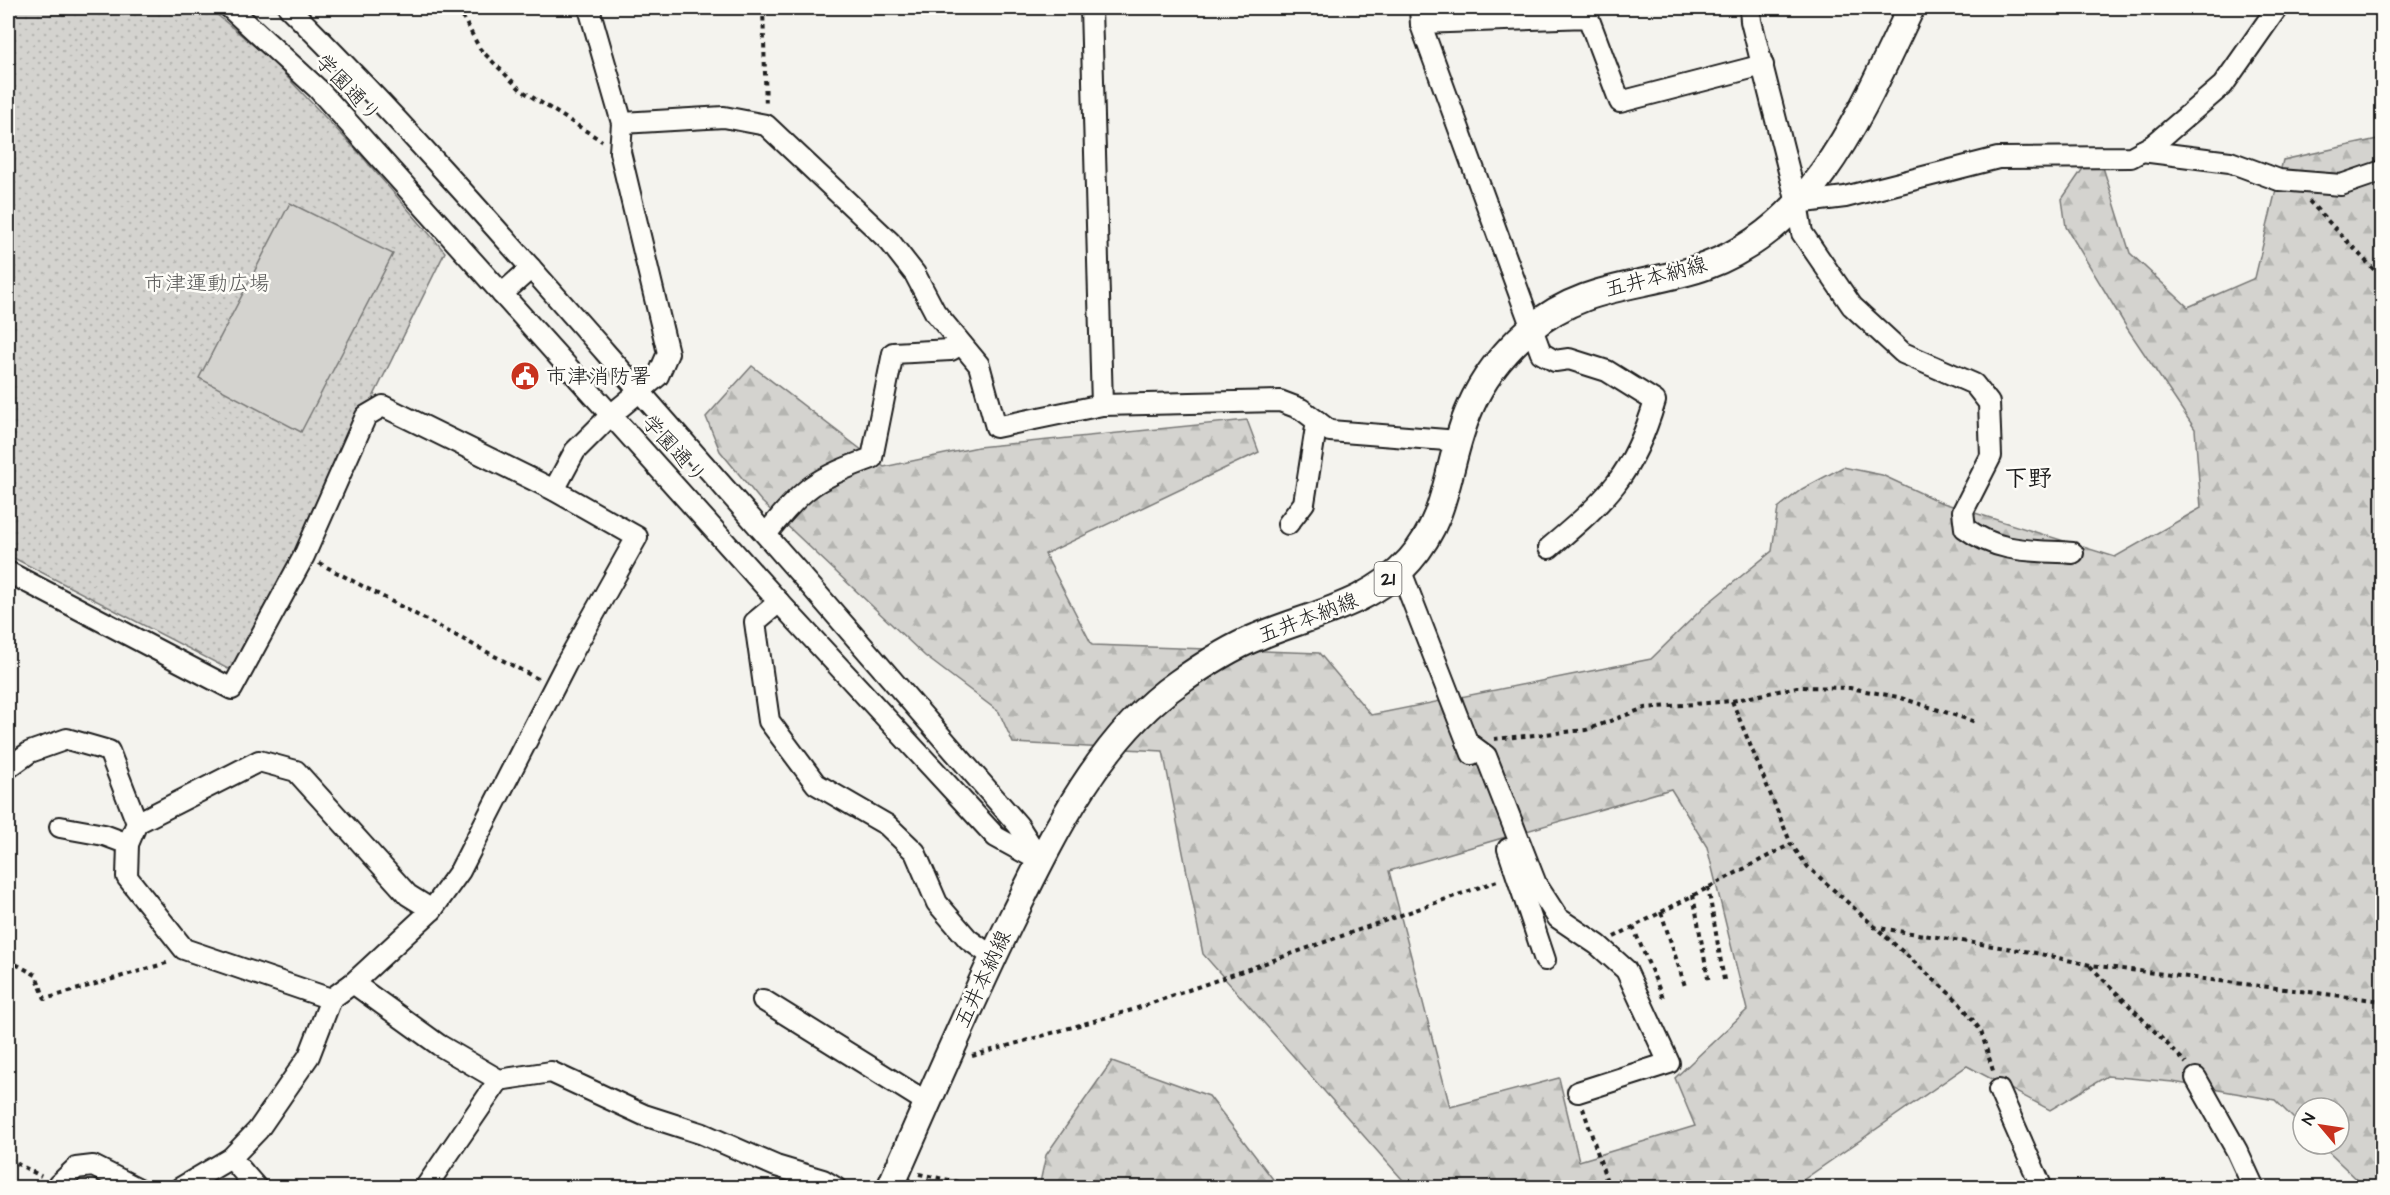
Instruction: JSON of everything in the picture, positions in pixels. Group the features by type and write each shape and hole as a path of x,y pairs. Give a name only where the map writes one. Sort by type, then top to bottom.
{"main road":[{"name":"五井本納線","path":"894,1179 993,957 1040,861 1089,778 1107,753 1174,685 1254,638 1369,594 1400,569 1425,540 1438,518 1470,408 1488,376 1507,351 1532,327 1584,296 1707,266 1739,250 1797,203 1852,129 1911,8"}],"street":[{"name":"学園通り","path":"230,8 318,89 779,602 996,837 1040,861"},
{"path":"289,8 344,63 531,268 767,533 1018,825 1040,861"},
{"path":"554,490 575,451 610,415 658,376 668,353 620,152 622,123 589,8"},
{"path":"1091,8 1102,405"},
{"path":"1750,8 1797,203 1802,233 1852,306 1903,353 1974,384 1989,402 1991,456 1963,511 1965,528 1980,539 2019,551 2073,553"},
{"path":"1797,203 1845,196 1998,158 2131,157 2153,145 2223,85 2277,8"},
{"path":"1549,548 1608,497 1644,439 1655,401 1607,371 1569,359 1555,361 1541,353 1421,15 1588,16 1620,102 1762,65"},
{"path":"622,123 724,117 766,125 890,242 915,273 935,312 978,365 996,426 1102,405 1280,402 1301,410 1330,431 1459,441"},
{"path":"2142,151 2230,162 2279,180 2290,181 2341,185 2382,171"},
{"path":"502,294 531,268"},
{"path":"767,533 794,498 818,480 872,459 893,353 951,350 961,344"},
{"path":"8,572 232,689 304,556 366,416 383,406 554,490 637,537 555,687 460,872 432,910 353,983 331,999 309,1056 258,1130 231,1158 180,1188"},
{"path":"1288,524 1304,503 1317,421"},
{"path":"1400,569 1517,874 1545,960"},
{"path":"779,602 755,622 769,721 816,784 887,825 915,852 937,903 969,939 993,957"},
{"path":"8,768 30,752 67,739 109,751 137,823"},
{"path":"1467,742 1486,756 1536,884 1558,918 1598,945 1626,970 1669,1063 1578,1092"},
{"path":"331,999 184,949 127,876 128,844 137,823 259,761 296,771 408,895 432,910"},
{"path":"60,827 104,835 128,844"},
{"path":"353,983 439,1045 499,1080 551,1072 644,1115 703,1134 776,1166 823,1180 836,1188"},
{"path":"763,1000 928,1102"},
{"path":"2196,1078 2237,1151 2254,1188"},
{"path":"425,1188 499,1080"},
{"path":"1999,1090 2042,1188"},
{"path":"231,1158 257,1188"},
{"path":"58,1186 76,1168 93,1166 137,1188"}],"path":[{"path":"458,8 480,49 521,90 620,152"},
{"path":"763,8 766,125"},
{"path":"2290,181 2382,278"},
{"path":"304,556 555,687"},
{"path":"1467,742 1586,730 1645,708 1732,701 1797,687 1850,688 1898,697 1976,722"},
{"path":"1732,701 1791,844 1808,867 1960,1003 1981,1031 1999,1090"},
{"path":"1598,945 1791,844"},
{"path":"944,1065 1132,1010 1517,874"},
{"path":"1708,888 1724,980"},
{"path":"1693,895 1709,982"},
{"path":"1661,912 1686,989"},
{"path":"1633,927 1664,1001"},
{"path":"1873,927 2031,952 2090,965 2382,1001"},
{"path":"8,960 36,975 45,999 168,964 184,949"},
{"path":"2090,965 2185,1062 2196,1078"},
{"path":"1578,1092 1609,1188"},
{"path":"8,1159 58,1186"},
{"path":"894,1179 990,1188"}],"green space":[{"name":"市津運動広場","path":"10,8 209,8 271,60 360,154 445,252 241,664 228,669 8,555 8,13"},
{"path":"2382,138 2382,1187 2365,1187 2333,1156 2351,1156 2351,1096 2291,1096 2291,1116 2275,1100 2173,1082 2107,1076 2050,1110 1967,1066 1793,1187 1409,1187 1203,954 1163,751 1013,743 999,712 925,656 761,501 720,451 706,417 752,366 884,467 978,447 1247,420 1259,452 1045,554 1092,645 1319,653 1371,715 1651,659 1707,604 1772,551 1778,508 1802,489 1843,467 1882,475 1940,502 2115,557 2201,508 2195,429 2127,328 2066,227 2062,199 2097,148 2130,253 2188,307 2255,278 2283,160","holes":["1671,789 1707,847 1747,1010 1675,1078 1695,1126 1579,1161 1559,1078 1450,1107 1389,871"]},
{"path":"290,203 393,254 301,432 199,378"},
{"path":"1112,1061 1209,1096 1279,1187 1039,1187 1046,1155"}],"place":[{"name":"市津消防署","path":"525,376"}],"district":[{"name":"下野","path":"2028,479"}]}
